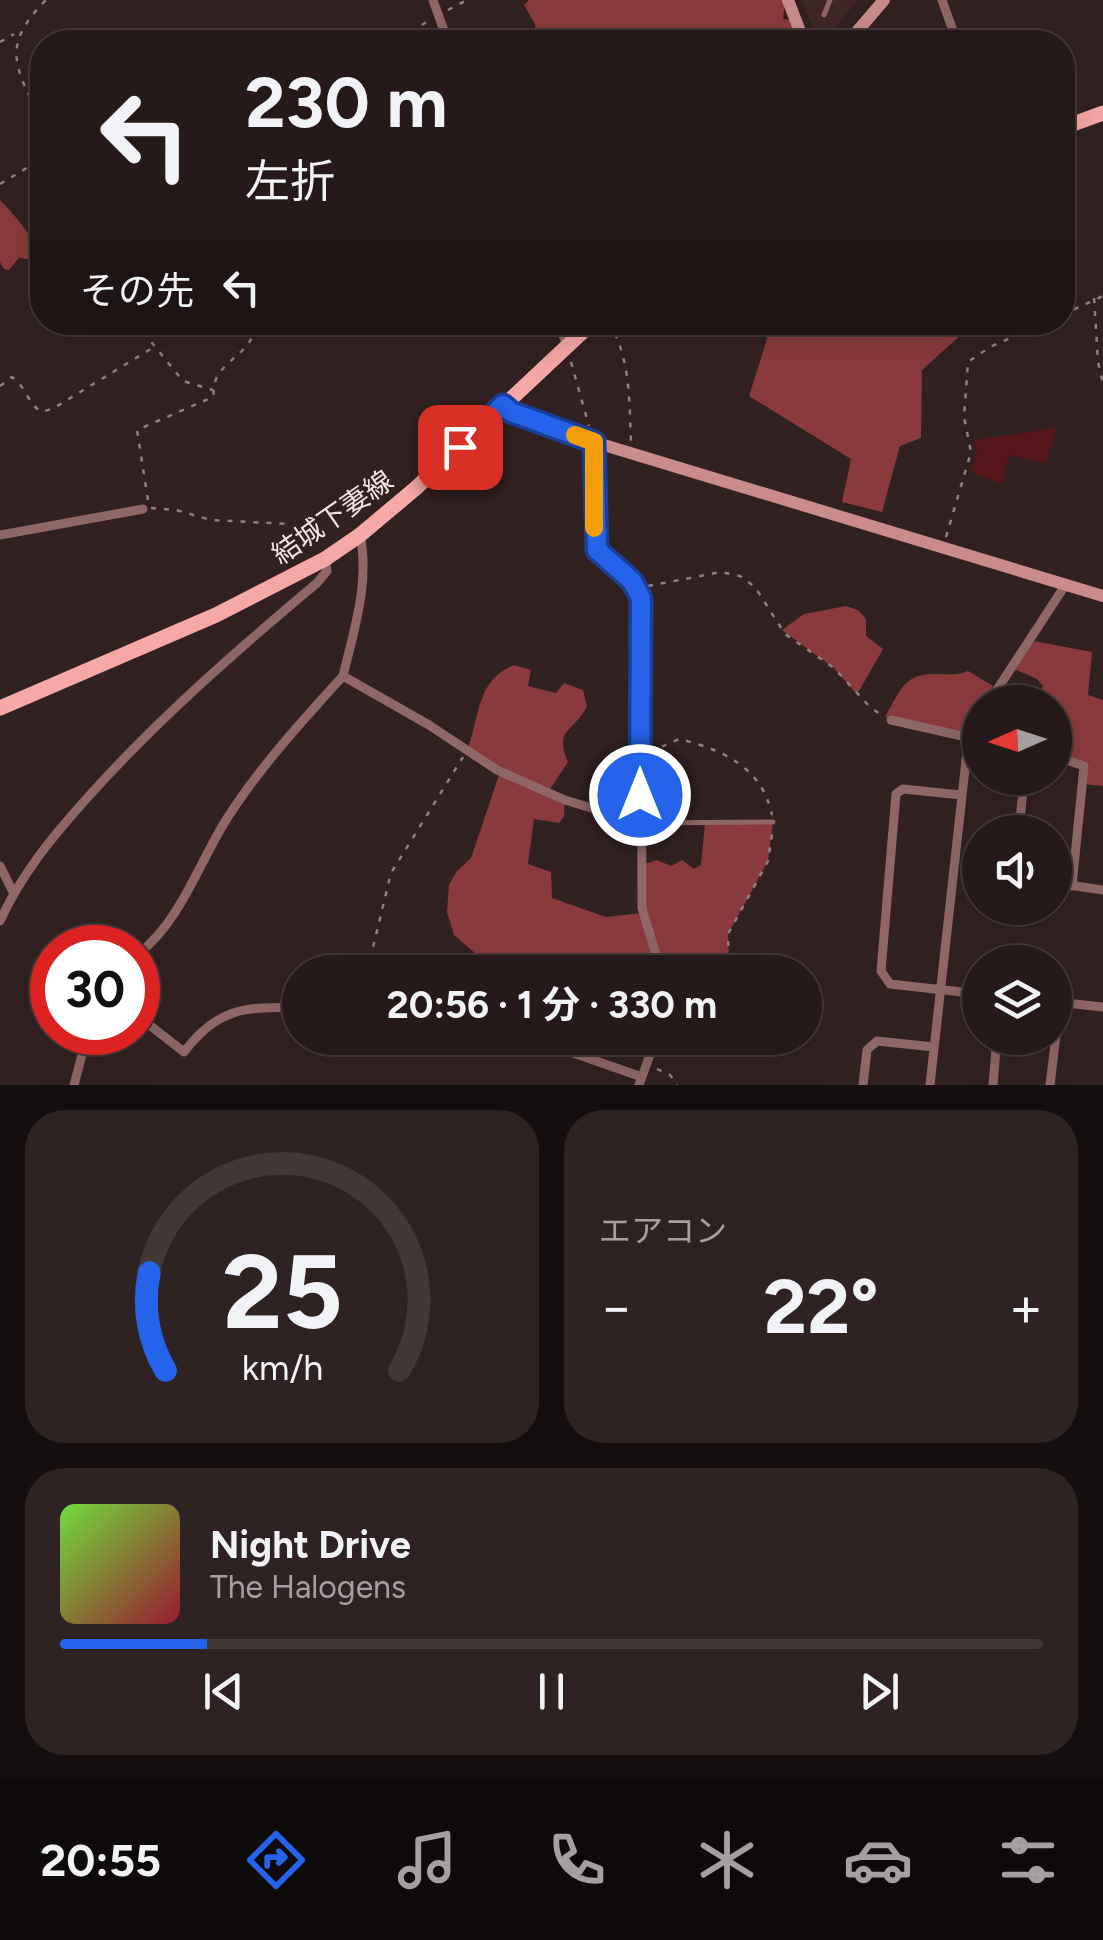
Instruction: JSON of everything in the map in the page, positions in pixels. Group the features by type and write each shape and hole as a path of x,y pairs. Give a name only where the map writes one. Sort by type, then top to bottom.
{"main road":[{"path":"1075,123 1103,113"},
{"name":"結城下妻線","path":"0,708 216,615 325,559 416,488 578,335"}],"street":[{"path":"433,0 443,30"},
{"path":"788,0 799,30"},
{"path":"861,30 884,0"},
{"path":"942,0 953,30"},
{"path":"563,335 567,345"},
{"path":"503,405 511,412 594,442 1103,596"},
{"path":"594,442 597,550 637,587 642,618 642,908 656,955"},
{"path":"0,536 146,508"},
{"path":"160,933 228,817 292,733 343,676 362,596 365,556 360,534"},
{"path":"0,921 13,892 42,848 119,762 317,583 327,571 325,559"},
{"path":"1000,685 1066,584"},
{"path":"343,676 497,770 565,800 641,822"},
{"path":"891,720 962,736"},
{"path":"1072,762 1084,766 1072,886 1103,890"},
{"path":"961,795 903,789 896,794 881,971 890,984 962,992"},
{"path":"930,1085 962,791"},
{"path":"0,866 13,892"},
{"path":"1072,1004 1103,1007"},
{"path":"160,1033 184,1052 200,1032 227,1013 282,1009"},
{"path":"863,1085 867,1050 877,1040 934,1047"},
{"path":"74,1085 82,1055"},
{"path":"574,1055 641,1081 650,1055"},
{"path":"992,1085 996,1055"},
{"path":"1050,1085 1053,1055"}],"lane":[{"path":"824,15 830,0"},
{"path":"641,822 773,822"}],"path":[{"path":"0,42 16,33 39,2 46,0"},
{"path":"414,30 467,0"},
{"path":"16,33 12,56 30,95"},
{"path":"0,184 30,165"},
{"path":"1075,309 1103,296"},
{"path":"1094,298 1103,384"},
{"path":"145,335 184,382 214,390"},
{"path":"254,335 217,376 213,396 137,430 146,508 176,510 211,520 308,525 325,559"},
{"path":"616,335 628,367 632,453"},
{"path":"943,546 970,452 964,417 968,362 1017,335"},
{"path":"567,345 594,442"},
{"path":"0,386 12,377 42,412 154,347"},
{"path":"637,587 721,572 740,576 756,586 785,634 834,668 870,707 891,720"},
{"path":"371,955 391,874 467,751"},
{"path":"647,1065 670,1075 677,1085"}],"shaded area":[{"path":"529,0 785,0 783,19 792,20 794,30 536,30 524,5"},
{"path":"802,0 857,0 833,30 813,29"},
{"path":"0,200 30,237 30,257 19,258 9,270 0,262"},
{"path":"768,335 961,335 922,370 921,438 900,446 882,512 842,502 851,459 749,396"},
{"path":"1057,428 1046,463 1009,455 1002,484 971,472 977,451 974,440"},
{"path":"846,606 858,610 866,619 866,636 883,649 855,692 834,668 782,630 804,614"},
{"path":"1034,641 1092,652 1088,695 1103,700 1103,786 1082,784 1084,766 1072,762 1072,685 1042,685 1014,669"},
{"path":"514,665 531,670 528,686 556,693 564,683 583,690 587,706 564,736 568,762 548,792 565,800 564,816 559,823 534,819 528,864 551,872 552,898 606,917 642,913 641,865 657,860 671,866 682,860 694,869 701,865 705,824 773,822 768,861 728,934 729,955 479,955 454,935 447,912 449,885 471,858 500,772 467,751 481,701 492,680"},
{"path":"968,671 991,685 962,685 962,734 885,717 909,681 925,675"}],"slow traffic":[{"path":"575,435 594,442 594,528"}],"route":[{"path":"460,447 503,405 511,412 594,442 597,550 632,581 641,598 640,795"}]}
